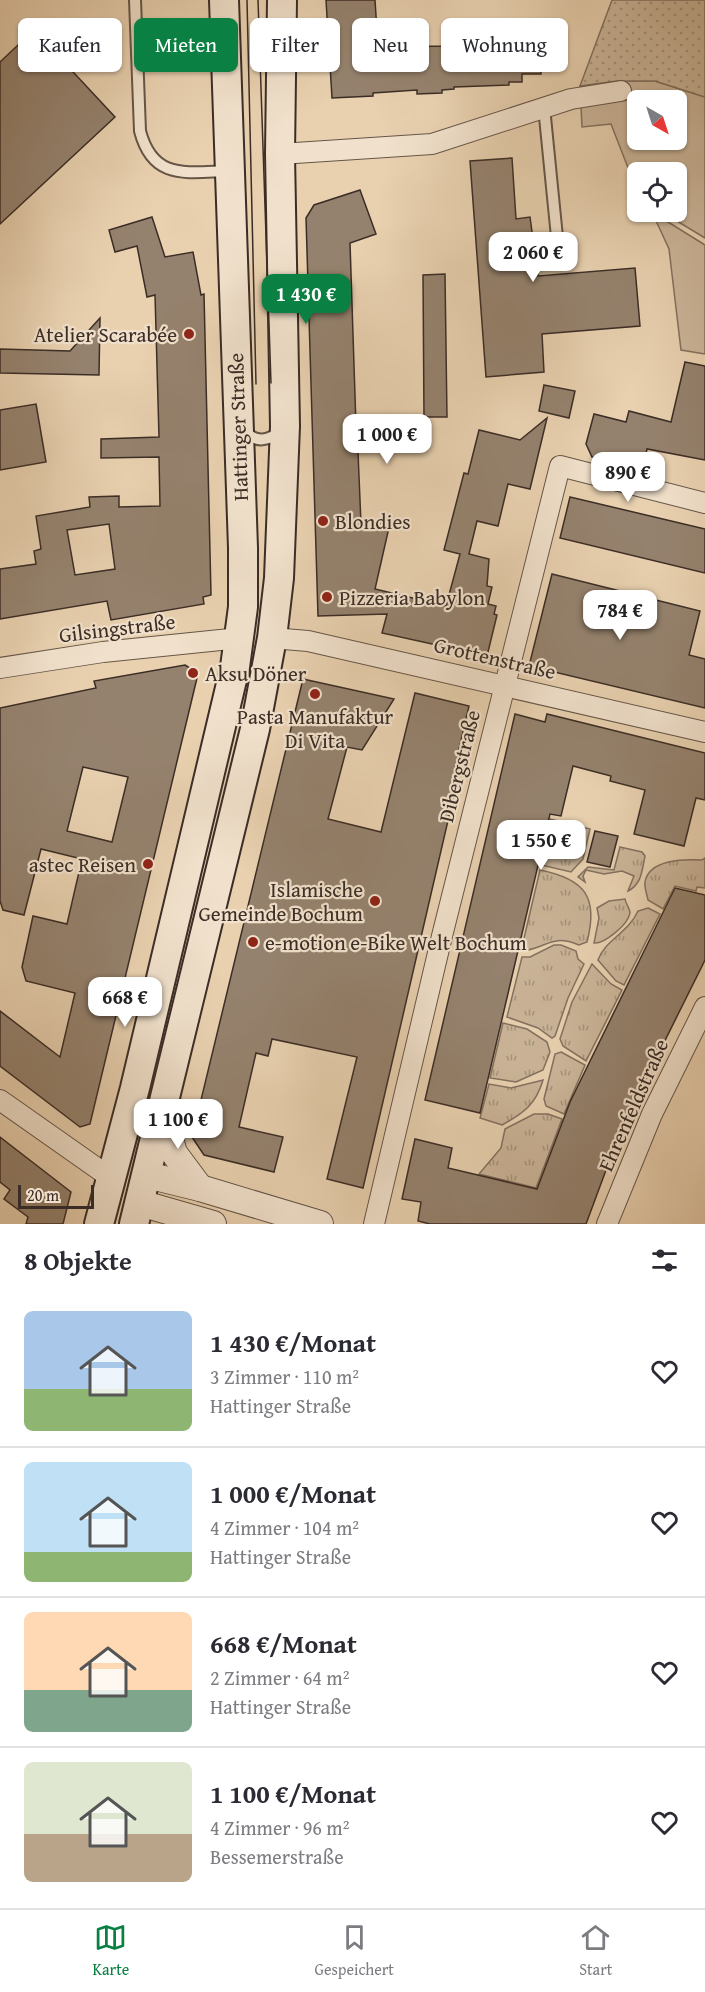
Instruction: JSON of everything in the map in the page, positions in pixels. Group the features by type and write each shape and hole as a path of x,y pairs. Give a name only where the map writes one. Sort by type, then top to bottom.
{"main road":[{"name":"Hattinger Straße","path":"99,1224 217,748 240,638 243,548 224,0"},
{"name":"Hattinger Straße","path":"137,1213 163,1114 255,729 272,638 279,578 285,426 280,154 282,0"},
{"path":"240,638 272,638"},
{"path":"111,1178 147,1175"},
{"path":"111,1178 137,1213"}],"street":[{"path":"280,154 432,144 571,99 621,90"},
{"name":"Dibergstraße","path":"374,1224 504,685 560,466 705,503"},
{"name":"Gilsingstraße","path":"0,669 103,652 240,638"},
{"name":"Grottenstraße","path":"272,638 308,641 705,732"},
{"name":"Ehrenfeldstraße","path":"607,1224 652,1114 705,1007"},
{"path":"0,1100 111,1178"},
{"path":"163,1114 174,1153 200,1188"},
{"path":"147,1175 200,1188 320,1224"},
{"path":"137,1213 213,1224"}],"lane":[{"path":"135,0 140,131 146,150 156,164 166,169 180,172 229,171"},
{"path":"544,107 559,257"},
{"path":"237,423 248,435 257,440 274,436 285,426"}],"green space":[{"path":"612,0 705,0 705,97 655,81 617,81 580,86"},
{"path":"617,81 655,81 683,90 627,90 627,150 687,150 687,91 705,97 705,238 679,222 687,222 687,162 627,162 627,165 611,124 582,127 580,86"},
{"path":"657,222 668,222 705,245 705,354 681,350 669,249"},
{"path":"550,819 590,829 583,859 571,872 541,865"},
{"path":"620,847 642,852 645,856 641,876 633,888 628,891 634,876 622,871 604,874 586,870 583,876 585,882 578,877 588,867 614,870"},
{"path":"705,858 705,888 697,887 696,891 675,886 663,909 648,900 645,882 653,869 669,862"},
{"path":"540,870 568,879 584,892 589,901 591,913 587,942 579,945 555,941 521,951"},
{"path":"625,899 630,913 625,923 609,937 594,943 599,918 597,908 609,901"},
{"path":"648,908 660,914 624,985 616,981 598,960 601,953 629,925 638,911"},
{"path":"554,945 561,945 576,951 578,959 584,964 568,998 555,1036 552,1038 538,1028 507,1017 522,957 530,957"},
{"path":"592,964 611,984 622,990 586,1061 563,1046 560,1039 572,1002"},
{"path":"503,1023 527,1029 547,1042 550,1052 543,1070 516,1082 490,1078"},
{"path":"561,1052 585,1065 564,1114 546,1106 544,1099 555,1054"},
{"path":"543,1080 533,1102 510,1121 502,1125 480,1118 489,1084 511,1088"},
{"path":"534,1114 548,1114 562,1119 536,1188 479,1174 501,1148 505,1129"}],"building":[{"path":"326,0 375,0 376,18 352,18 352,72 429,72 429,46 441,46 441,72 541,72 541,74 522,74 522,82 509,82 509,85 454,87 454,89 442,90 442,93 417,94 417,90 373,93 373,96 332,98 330,72 340,72 340,18 327,18"},
{"path":"18,45 18,72 73,72 115,117 0,224 0,62"},
{"path":"512,158 516,219 530,217 538,276 635,268 640,326 542,334 544,372 486,377 470,161"},
{"path":"360,190 376,234 350,243 356,426 429,423 430,429 358,452 361,524 390,523 375,589 446,606 460,554 444,550 464,473 468,474 479,430 520,440 547,418 530,489 508,484 498,526 477,521 469,554 489,559 487,586 492,587 488,604 496,606 494,614 497,615 487,656 382,633 387,614 318,616 306,218 314,205"},
{"path":"152,217 165,257 193,252 201,295 204,294 211,595 203,597 204,604 111,620 107,601 0,619 0,569 36,564 34,551 41,549 36,516 90,507 89,497 119,496 119,507 160,506 159,457 101,458 101,439 159,437 155,295 147,297 137,246 115,252 109,230","holes":["109,524 115,569 75,575 67,530"]},
{"path":"445,274 447,417 424,417 423,275"},
{"path":"100,318 99,375 0,373 0,349 70,351"},
{"path":"685,362 705,366 705,460 647,449 643,469 592,457 586,444 594,414 626,422 629,411 671,422"},
{"path":"544,385 575,391 569,418 539,411"},
{"path":"36,404 46,462 0,470 0,410"},
{"path":"570,497 705,529 705,573 560,538"},
{"path":"552,574 700,611 689,655 705,659 705,708 529,666"},
{"path":"185,665 193,670 197,678 90,1124 80,1127 0,1066 0,1011 60,1057 75,993 26,981 22,967 33,916 67,924 82,859 41,849 24,915 3,910 0,901 0,708 96,688 94,681","holes":["83,767 128,777 112,842 67,831"]},
{"path":"303,679 394,699 362,750 347,747 328,819 381,832 415,693 469,706 454,771 459,773 363,1188 327,1179 357,1057 272,1039 268,1056 256,1053 239,1127 283,1137 274,1172 204,1155 192,1137"},
{"path":"515,714 545,722 547,714 705,753 705,800 696,798 684,846 634,834 645,790 610,781 611,776 573,766 561,816 550,814 480,1113 425,1100"},
{"path":"595,831 618,836 610,867 587,862"},
{"path":"675,888 705,895 705,960 622,1127 586,1224 430,1224 418,1221 421,1202 402,1199 415,1139 452,1148 448,1168 537,1189 570,1102"},
{"path":"0,1137 71,1192 63,1224 26,1224 28,1217 4,1199 10,1190 0,1182"}],"tram line":[{"path":"247,0 256,384"},
{"path":"258,0 271,383"}],"place":[{"name":"Atelier Scarabée","path":"189,334"},
{"name":"Blondies","path":"323,521"},
{"name":"Pizzeria Babylon","path":"327,597"},
{"name":"Aksu Döner","path":"193,673"},
{"name":"Pasta Manufaktur Di Vita","path":"315,694"},
{"name":"astec Reisen","path":"148,864"},
{"name":"Islamische Gemeinde Bochum","path":"375,901"},
{"name":"e-motion e-Bike Welt Bochum","path":"253,942"}]}
